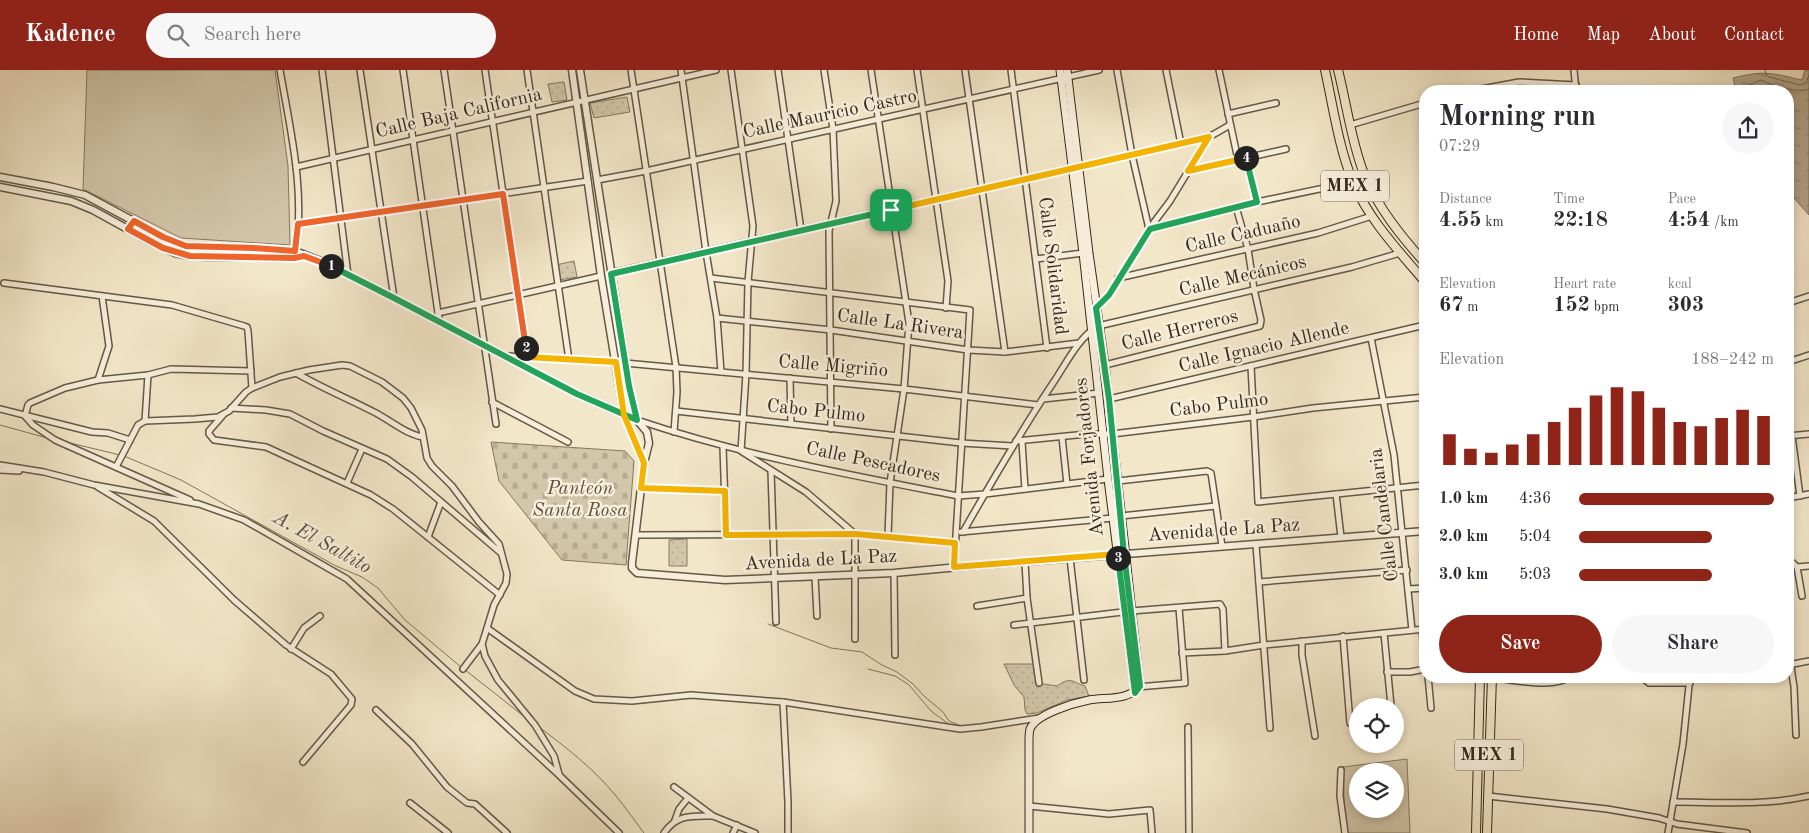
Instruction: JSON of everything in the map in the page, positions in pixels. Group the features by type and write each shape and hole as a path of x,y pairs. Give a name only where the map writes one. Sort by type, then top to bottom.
{"main road":[{"name":"Avenida Forjadores","path":"1060,70 1065,76 1083,254 1095,328 1099,393 1108,480 1113,518 1121,554"},
{"name":"MEX 1","path":"1325,70 1343,149 1353,182 1372,216 1400,254 1419,275"},
{"name":"MEX 1","path":"1338,70 1364,174 1372,192 1399,232 1419,254"},
{"path":"1328,84 1335,96 1345,102"},
{"name":"Avenida Forjadores","path":"1075,168 1096,308 1095,328 1105,365 1109,399 1121,516 1121,554 1136,689"},
{"name":"MEX 1","path":"1476,833 1480,683"},
{"name":"MEX 1","path":"1486,833 1492,683"},
{"path":"1029,833 1029,735 1032,725 1040,718 1074,704 1128,696 1136,689"}],"street":[{"path":"280,70 296,166 298,224 295,255"},
{"path":"322,70 348,275"},
{"path":"360,70 394,298"},
{"path":"403,70 440,323"},
{"path":"444,70 496,424"},
{"path":"485,70 527,357"},
{"path":"527,70 568,360"},
{"path":"572,70 601,276 624,415 644,463"},
{"path":"580,70 625,362 637,420"},
{"path":"631,70 676,367 674,432"},
{"path":"681,70 717,318 721,372"},
{"name":"Calle Baja California","path":"296,166 716,70"},
{"path":"730,70 753,221 748,282 746,374 741,451 810,495 855,534"},
{"path":"778,70 801,230"},
{"path":"824,70 832,129 836,201 831,224 829,292 831,429"},
{"path":"871,70 908,320 904,389 890,483 888,536"},
{"path":"917,70 948,281 946,308"},
{"path":"965,70 1005,352"},
{"name":"Calle Solidaridad","path":"1011,70 1047,348"},
{"name":"Calle Mauricio Castro","path":"597,180 646,171 1014,90 1065,76 1099,70"},
{"path":"1117,70 1132,155 1150,229"},
{"path":"1166,70 1180,144"},
{"path":"1219,70 1238,160"},
{"path":"1574,70 1576,85"},
{"path":"1503,85 1519,82 1548,85"},
{"path":"1228,114 1276,103"},
{"path":"1350,124 1419,106"},
{"path":"611,274 1180,144 1209,137 1230,125"},
{"path":"1096,308 1109,295 1209,137"},
{"path":"1188,171 1286,149"},
{"path":"1247,158 1257,202"},
{"path":"0,177 85,196 163,237 186,246 254,248 304,256 323,262 577,394 637,420 648,435 648,448 644,463 636,535 855,534 955,543"},
{"path":"14,189 16,180"},
{"path":"298,224 588,181"},
{"path":"1150,229 1257,202 1353,182"},
{"path":"0,187 71,201 93,210 163,248 190,256 295,255"},
{"name":"Calle Herreros","path":"1105,365 1258,328 1262,322 1254,290 1248,249 1236,207"},
{"name":"Calle Caduaño","path":"1118,278 1318,233 1372,216"},
{"path":"128,229 134,221"},
{"path":"1036,259 1083,254"},
{"name":"Calle Mecánicos","path":"1095,328 1400,254"},
{"path":"438,313 601,276"},
{"path":"711,278 970,310 954,567"},
{"path":"4,283 172,306 246,326 248,331 252,388"},
{"path":"98,380 109,346 102,296"},
{"path":"1794,301 1809,296"},
{"name":"Calle La Rivera","path":"717,318 831,330 968,350 1005,352 1079,343"},
{"name":"Calle Ignacio Allende","path":"1109,399 1419,326"},
{"path":"963,532 1038,405 1079,343 1095,328"},
{"name":"Calle Candelaria","path":"1371,338 1385,402 1398,488 1412,630"},
{"path":"505,356 616,362"},
{"path":"1794,360 1809,356"},
{"name":"Calle Migriño","path":"625,362 904,389 1038,405"},
{"path":"462,669 482,644 494,605 500,595 507,579 502,553 496,540 430,462 419,423 403,398 382,382 355,367 342,365 296,372 246,392 209,432 214,440 266,447 371,495 393,509 500,595"},
{"path":"1251,366 1258,502 1419,486"},
{"path":"251,371 171,369 148,375 98,380 65,388 30,403 26,416 33,425 56,440 199,504 244,520 347,579 619,833"},
{"path":"296,372 317,385 376,413 415,436 423,437"},
{"path":"145,421 148,375"},
{"path":"790,378 791,424"},
{"path":"1042,399 1099,393"},
{"name":"Cabo Pulmo","path":"676,411 961,443 1014,444 1087,434 1112,434 1253,418 1313,408 1419,398"},
{"path":"492,402 568,442"},
{"path":"232,408 266,410 290,414 393,462 502,553"},
{"path":"0,409 92,432 108,433 130,440"},
{"path":"116,467 138,425 145,421 195,419 223,415"},
{"name":"Calle Pescadores","path":"637,420 723,447 958,496 1108,480"},
{"path":"1794,436 1809,434"},
{"path":"1062,437 1067,484"},
{"path":"1022,442 1025,489"},
{"path":"723,447 726,535"},
{"path":"346,483 362,449"},
{"path":"1794,460 1800,496"},
{"path":"0,465 44,472 94,485 199,504"},
{"path":"0,470 44,472"},
{"path":"771,471 776,622"},
{"path":"1118,481 1207,471 1212,473 1222,546"},
{"path":"94,485 154,521 234,600 291,649 331,674 352,699 353,702 303,762"},
{"path":"641,488 725,491"},
{"path":"1336,494 1341,537"},
{"path":"1794,497 1809,494"},
{"path":"428,537 441,502"},
{"path":"1121,516 1216,506"},
{"path":"956,532 1113,518"},
{"name":"Avenida de La Paz","path":"636,535 632,568 637,572 725,580 894,573 1419,531"},
{"path":"855,534 855,639"},
{"path":"1256,544 1270,728"},
{"path":"1070,558 1084,680"},
{"path":"1025,562 1027,598 1032,622 1039,683"},
{"path":"1794,564 1798,567 1802,596"},
{"path":"1798,567 1809,566"},
{"path":"1259,582 1407,570"},
{"path":"894,573 895,656"},
{"path":"815,577 817,616"},
{"path":"1408,589 1419,588"},
{"path":"977,606 1027,598"},
{"path":"1014,625 1127,612 1222,605 1225,651"},
{"path":"1136,689 1185,683 1179,608"},
{"path":"291,649 304,628 320,616"},
{"path":"487,628 575,691 589,697 632,700 691,695 783,702 960,729 981,728 1040,718"},
{"path":"1182,653 1225,651 1343,636 1419,629"},
{"path":"1384,633 1389,698"},
{"path":"1343,636 1349,710"},
{"path":"1302,641 1302,655 1315,736"},
{"path":"482,644 485,656 498,680 535,725 554,756 559,775"},
{"path":"1794,663 1809,661"},
{"path":"1387,672 1419,670"},
{"path":"1429,683 1431,708"},
{"path":"1649,683 1690,683 1683,744 1668,833"},
{"path":"1792,683 1796,702 1796,735"},
{"path":"783,702 788,833"},
{"path":"376,710 412,744 447,787 468,803 475,804 507,833"},
{"path":"1188,727 1189,833"},
{"path":"1341,770 1340,796 1345,833"},
{"path":"674,787 713,816 756,833"},
{"path":"1488,796 1607,809 1660,818 1708,831 1746,833"},
{"path":"1673,802 1756,802 1809,796"},
{"path":"664,833 675,820 679,809 688,798"},
{"path":"410,803 448,833"},
{"path":"1029,806 1109,814 1150,810 1152,833"},
{"path":"675,820 692,816 713,816"},
{"path":"733,833 737,825"}],"green space":[{"path":"87,70 275,70 288,166 290,245 181,238 83,189"},
{"path":"564,82 567,100 552,102 548,84"},
{"path":"627,97 630,112 594,118 590,103"},
{"path":"574,261 577,277 559,280 556,265"},
{"name":"Panteón Santa Rosa","path":"491,442 625,451 634,461 626,565 562,560 499,481"},
{"path":"687,539 687,566 669,566 669,540"},
{"path":"1004,664 1036,664 1037,683 1057,686 1066,681 1071,681 1085,686 1089,696 1067,700 1037,713 1027,714 1024,697 1014,685"},
{"path":"1407,759 1410,833 1348,833 1344,802 1343,767 1349,766 1349,818 1404,818 1404,763 1375,763"}],"water":[{"path":"1805,70 1809,70 1809,215 1794,198 1794,85 1735,85 1733,78 1768,73 1802,80"}],"waterway":[{"name":"A. El Saltito","path":"0,425 47,438"},
{"name":"A. El Saltito","path":"66,442 120,455"},
{"name":"A. El Saltito","path":"124,456 181,480 336,566 362,577 378,588 405,620 461,667"},
{"path":"768,624 831,648 862,652 897,672 943,712 949,721 961,726"},
{"name":"A. El Saltito","path":"464,669 526,718"},
{"path":"868,669 895,676 909,685 931,711 950,725"},
{"name":"A. El Saltito","path":"539,727 570,751 608,786 644,833"}],"route":[{"path":"891,210 611,274 629,386 637,420 624,415 593,402 313,258 304,256 294,258 190,256 163,248 128,229 134,221 163,237 186,246 295,251 298,240 298,224 503,194 527,357 616,362 624,415 644,463 641,488 725,491 726,535 855,534 955,543 954,567 1117,554 1135,693 1140,686 1124,554 1109,399 1096,308 1109,295 1150,229 1257,202 1247,158 1188,171 1209,137 891,210"}]}
